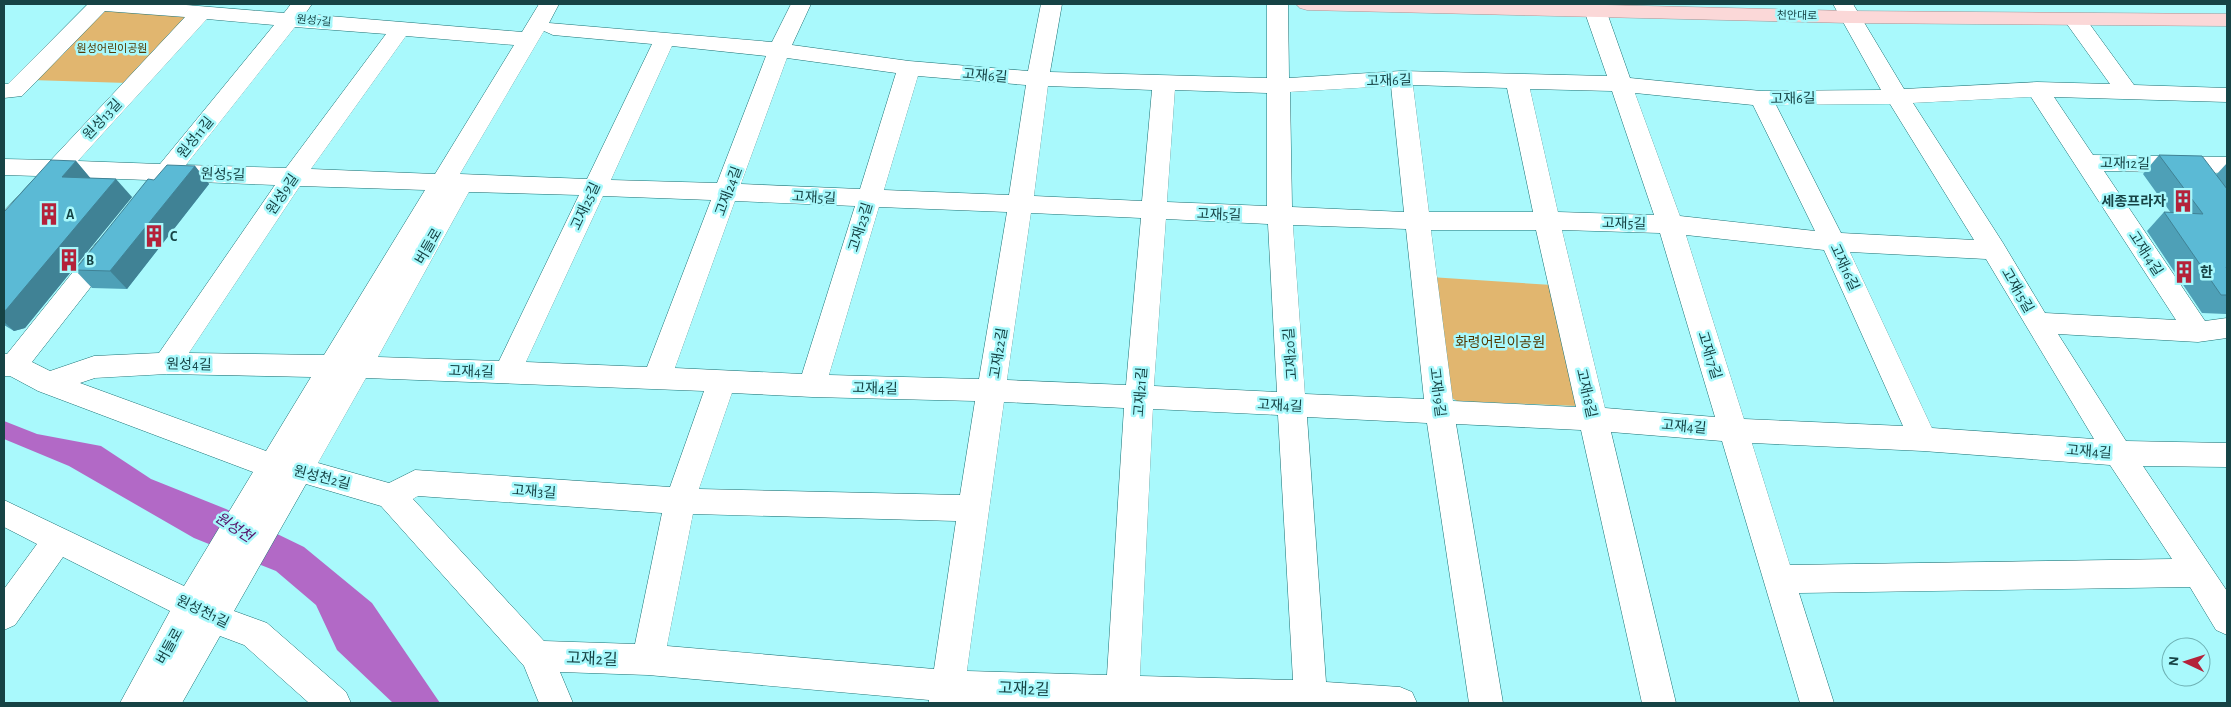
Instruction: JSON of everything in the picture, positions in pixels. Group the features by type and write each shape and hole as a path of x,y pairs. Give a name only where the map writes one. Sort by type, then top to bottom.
{"main road":[{"name":"천안대로","path":"1307,4 1595,10 1846,10 2075,20 2227,20"}],"street":[{"name":"원성7길","path":"4,90 14,91 99,4 201,13 296,11 401,28 528,39"},
{"name":"버들로","path":"453,184 528,39 551,16 568,4"},
{"name":"고재24길","path":"657,378 779,50 801,4"},
{"name":"고재22길","path":"947,694 973,508 1038,79 1052,4"},
{"name":"고재20길","path":"1276,4 1280,216 1311,700"},
{"name":"고재17길","path":"1595,10 1670,224 1732,430 1781,579 1817,703"},
{"name":"고재15길","path":"1846,10 1897,97 1994,250 2118,453 2199,573 2227,620"},
{"name":"원성11길","path":"142,203 296,11"},
{"name":"원성13길","path":"4,227 57,167 201,13"},
{"name":"버들로","path":"137,703 207,603 551,16"},
{"name":"고재6길","path":"551,16 665,39 779,50 909,68 1038,79 1278,86 1401,78 1621,84 1760,98 1897,97 2037,89 2227,94"},
{"path":"2075,20 2127,92"},
{"name":"원성9길","path":"167,363 293,177 401,28"},
{"name":"고재25길","path":"507,373 665,39"},
{"name":"고재23길","path":"812,386 909,68"},
{"name":"고재19길","path":"1401,78 1440,412 1486,703"},
{"name":"고재21길","path":"1123,697 1139,398 1164,82"},
{"name":"고재18길","path":"1517,82 1547,221 1659,703"},
{"name":"고재14길","path":"2037,89 2198,332"},
{"name":"고재16길","path":"1760,98 1833,242 1923,439"},
{"name":"고재12길","path":"2087,163 2227,165"},
{"path":"2193,165 2208,185"},
{"name":"원성5길","path":"4,166 453,184"},
{"name":"고재5길","path":"453,184 727,192 1417,222 1547,221 1670,224 1833,242 1994,250"},
{"path":"9,365 118,234"},
{"path":"2037,323 2198,332 2227,328"},
{"name":"원성4길","path":"48,383 94,367 167,363 345,367"},
{"name":"원성천2길","path":"9,365 48,383 282,475 391,496"},
{"name":"고재4길","path":"345,367 657,378 812,386 992,390 1593,419 1732,430 1923,439 2118,453 2227,455"},
{"path":"648,660 680,501 722,381"},
{"name":"고재3길","path":"391,496 415,483 680,501 973,508"},
{"path":"391,496 536,656 556,703"},
{"name":"원성천1길","path":"4,513 58,539 207,603 255,634 334,703"},
{"path":"4,615 58,539"},
{"path":"1781,579 2199,573"},
{"name":"버들로","path":"164,703 207,603"},
{"name":"고재2길","path":"536,656 648,660 947,694 1400,703"}],"green space":[{"name":"원성어린이공원","path":"107,4 188,5 191,12 127,83 31,80"},
{"name":"화령어린이공원","path":"1430,277 1552,285 1577,406 1457,401 1445,394"}],"water":[{"name":"원성천","path":"4,421 37,434 101,446 151,479 226,509 304,547 372,603 440,703 393,703 337,650 316,605 276,571 194,538 69,466 4,439"}],"building":[{"path":"2159,155 2202,156 2227,189 2227,295 2221,295 2164,212 2203,214"},
{"path":"51,160 76,161 62,177 116,179 4,311 4,212"},
{"path":"167,165 195,166 110,271 75,270 148,179 154,180"}],"place":[{"name":"세종프라자","path":"2183,201"},
{"name":"A","path":"49,214"},
{"name":"C","path":"154,236"},
{"name":"B","path":"69,260"},
{"name":"한","path":"2184,272"}]}
